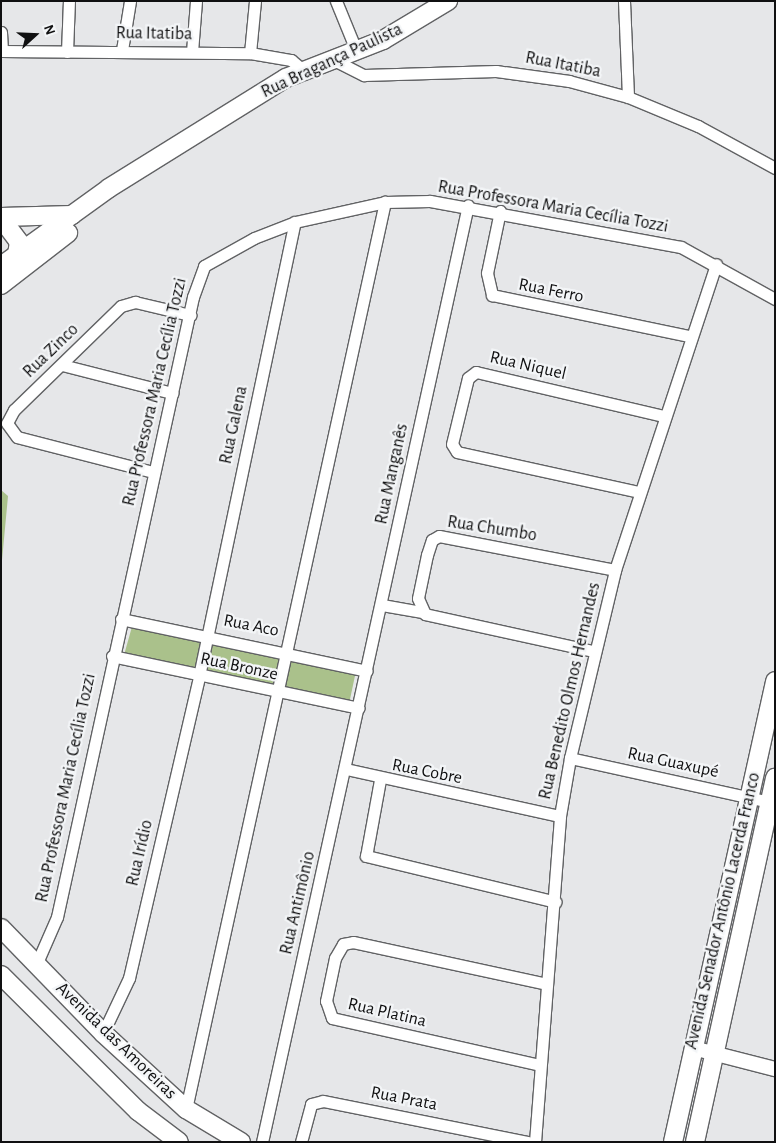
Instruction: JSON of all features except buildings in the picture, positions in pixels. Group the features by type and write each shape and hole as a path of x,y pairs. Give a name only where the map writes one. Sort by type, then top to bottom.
{"main road":[{"name":"Rua Bragança Paulista","path":"3,277 19,254 140,168 286,78 356,50 426,7 448,1"},
{"name":"Rua Bragança Paulista","path":"3,277 81,223 140,168"},
{"path":"1,218 72,215"},
{"path":"1,218 16,233 19,254"},
{"name":"Avenida Senador Antônio Lacerda Franco","path":"673,1142 775,681"},
{"name":"Avenida Senador Antônio Lacerda Franco","path":"694,1142 775,778"},
{"name":"Avenida das Amoreiras","path":"1,928 103,1033 186,1109 240,1142"},
{"name":"Avenida das Amoreiras","path":"1,975 138,1111 179,1142"}],"street":[{"path":"67,52 69,1"},
{"path":"122,50 130,1"},
{"path":"192,52 196,1"},
{"path":"250,53 255,1"},
{"path":"336,1 356,50"},
{"path":"624,1 628,97"},
{"path":"1,32 2,51"},
{"name":"Rua Itatiba","path":"2,51 67,52 122,50 250,53 277,56 303,70"},
{"path":"277,56 286,78"},
{"name":"Rua Itatiba","path":"332,59 364,75 496,71 569,81 628,97 698,126 775,168"},
{"path":"186,1109 280,693 385,202"},
{"name":"Rua Professora Maria Cecília Tozzi","path":"36,964 57,918 120,619 190,315 204,266 254,238 295,222 385,202 468,205 680,247 716,264 775,299"},
{"name":"Rua Manganês","path":"367,671 468,205"},
{"name":"Rua Ferro","path":"500,211 487,273 492,295 689,336"},
{"name":"Rua Galena","path":"199,676 295,222"},
{"name":"Rua Benedito Olmos Hernandes","path":"535,1142 547,984 556,902 560,816 570,758 593,650 639,492 689,336 716,264"},
{"name":"Rua Zinco","path":"154,472 12,434 8,428 9,416 126,303 190,315"},
{"path":"62,366 172,393"},
{"name":"Rua Niquel","path":"639,492 456,452 452,444 468,378 476,372 663,416"},
{"name":"Rua Chumbo","path":"422,612 418,598 427,555 432,540 439,536 616,570"},
{"path":"382,605 593,650"},
{"path":"120,619 207,635"},
{"name":"Rua Aco","path":"207,635 288,651"},
{"path":"288,651 367,671"},
{"name":"Rua Bronze","path":"112,656 199,676 359,708"},
{"name":"Rua Antimônio","path":"262,1142 367,671"},
{"name":"Rua Irídio","path":"103,1033 129,978 199,676"},
{"name":"Rua Guaxupé","path":"570,758 770,802"},
{"path":"346,770 380,780"},
{"name":"Rua Cobre","path":"556,902 366,856 380,780 560,816"},
{"name":"Rua Platina","path":"540,1065 332,1018 326,1001 335,958 343,944 353,942 547,984"},
{"path":"693,1048 775,1069"},
{"name":"Rua Prata","path":"301,1142 311,1104 323,1101 528,1142"}],"green space":[{"path":"1,490 8,496 1,571"},
{"path":"133,623 356,671 349,704 124,655"}]}
